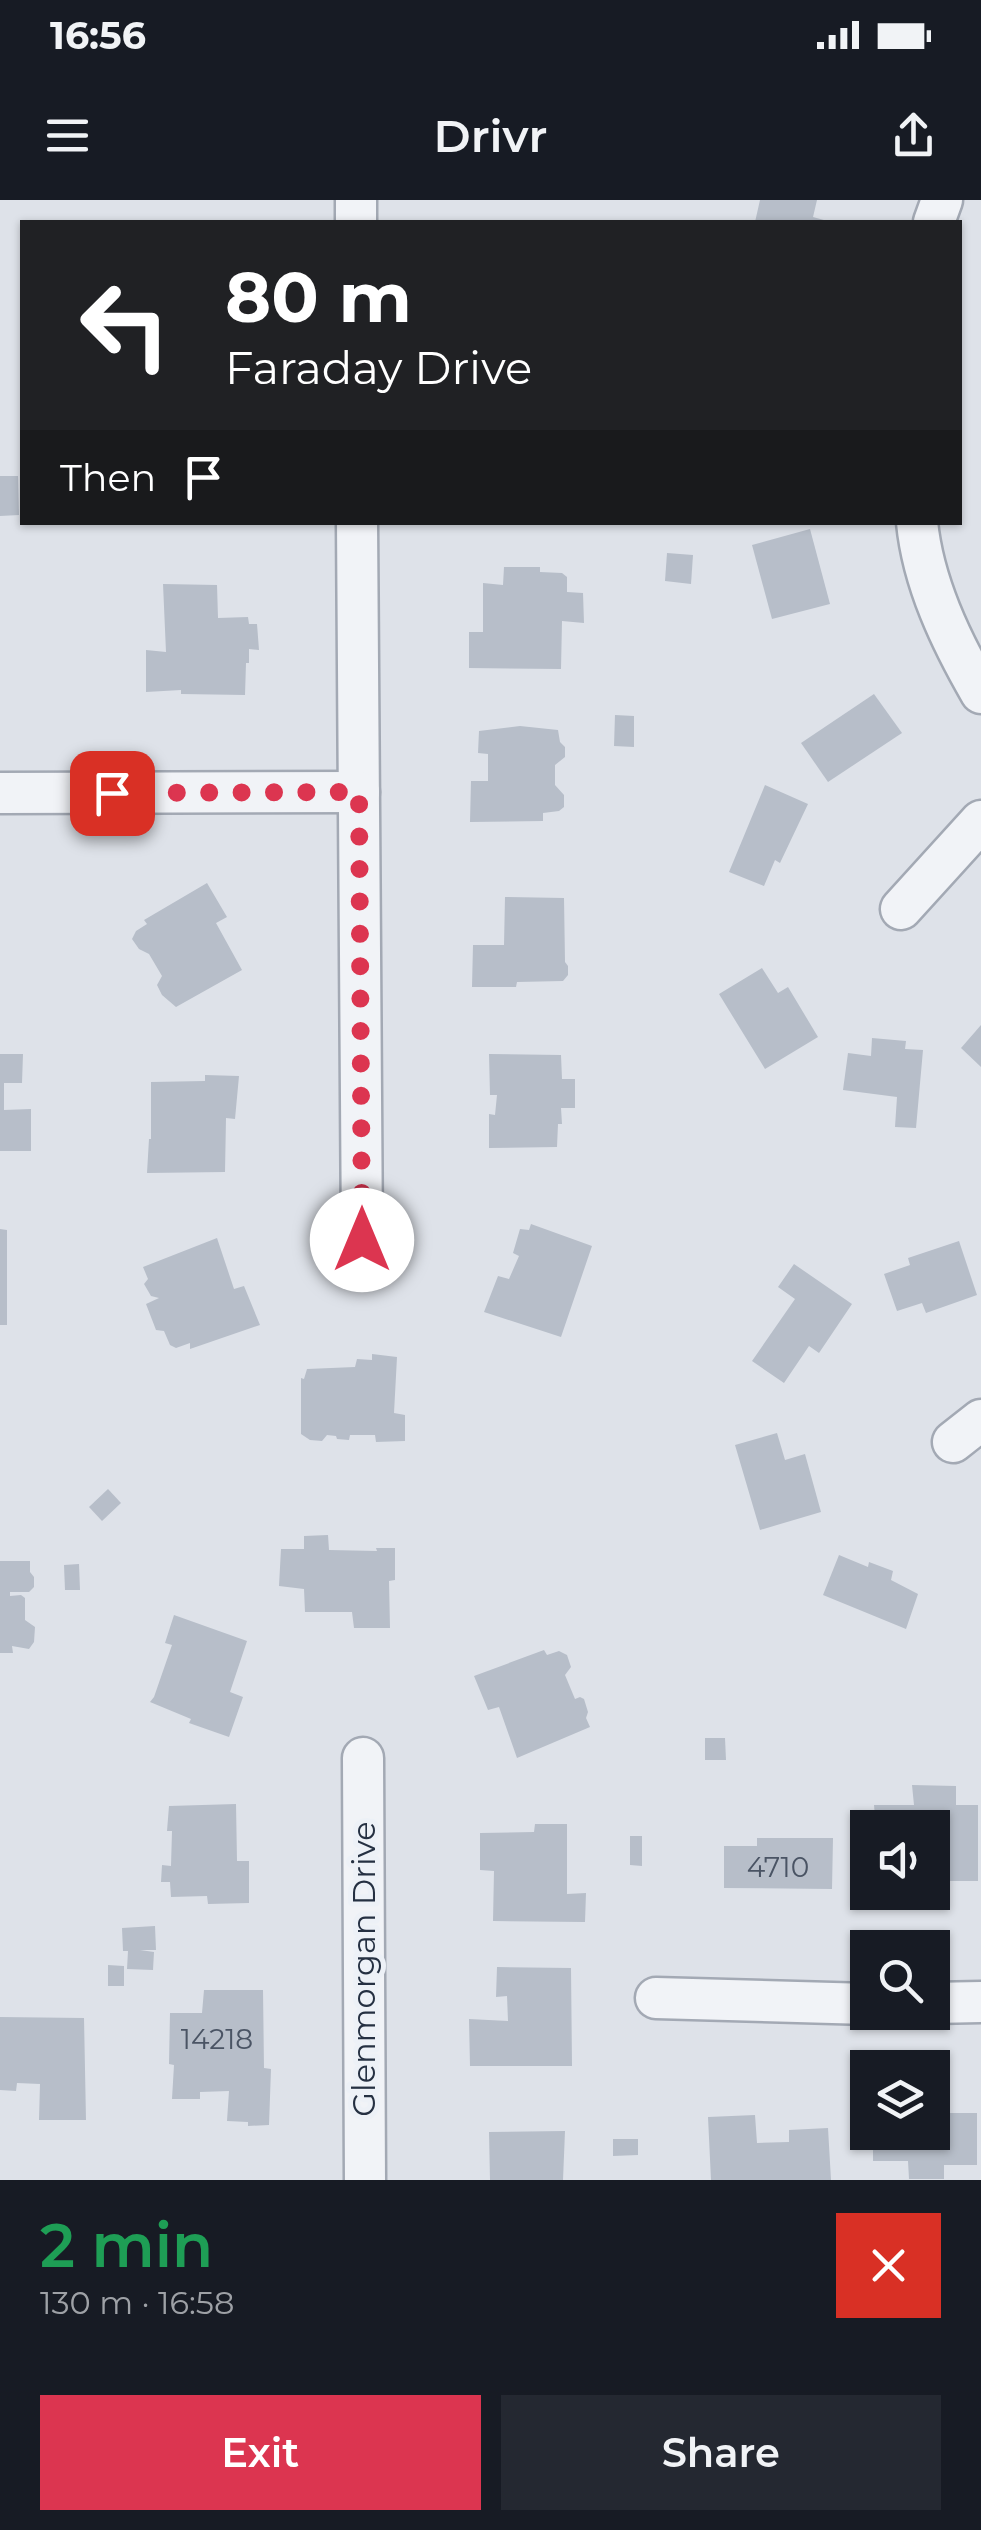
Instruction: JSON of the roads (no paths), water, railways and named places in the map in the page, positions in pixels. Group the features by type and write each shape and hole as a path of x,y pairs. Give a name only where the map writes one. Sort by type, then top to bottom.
{"street":[{"path":"358,525 362,1240"},
{"path":"918,525 928,578 954,646 981,693"},
{"path":"0,793 359,792"},
{"path":"901,909 981,821"},
{"name":"Glenmorgan Drive","path":"363,1758 365,2180"},
{"path":"656,1998 850,2003"},
{"path":"950,2003 981,2002"}]}
